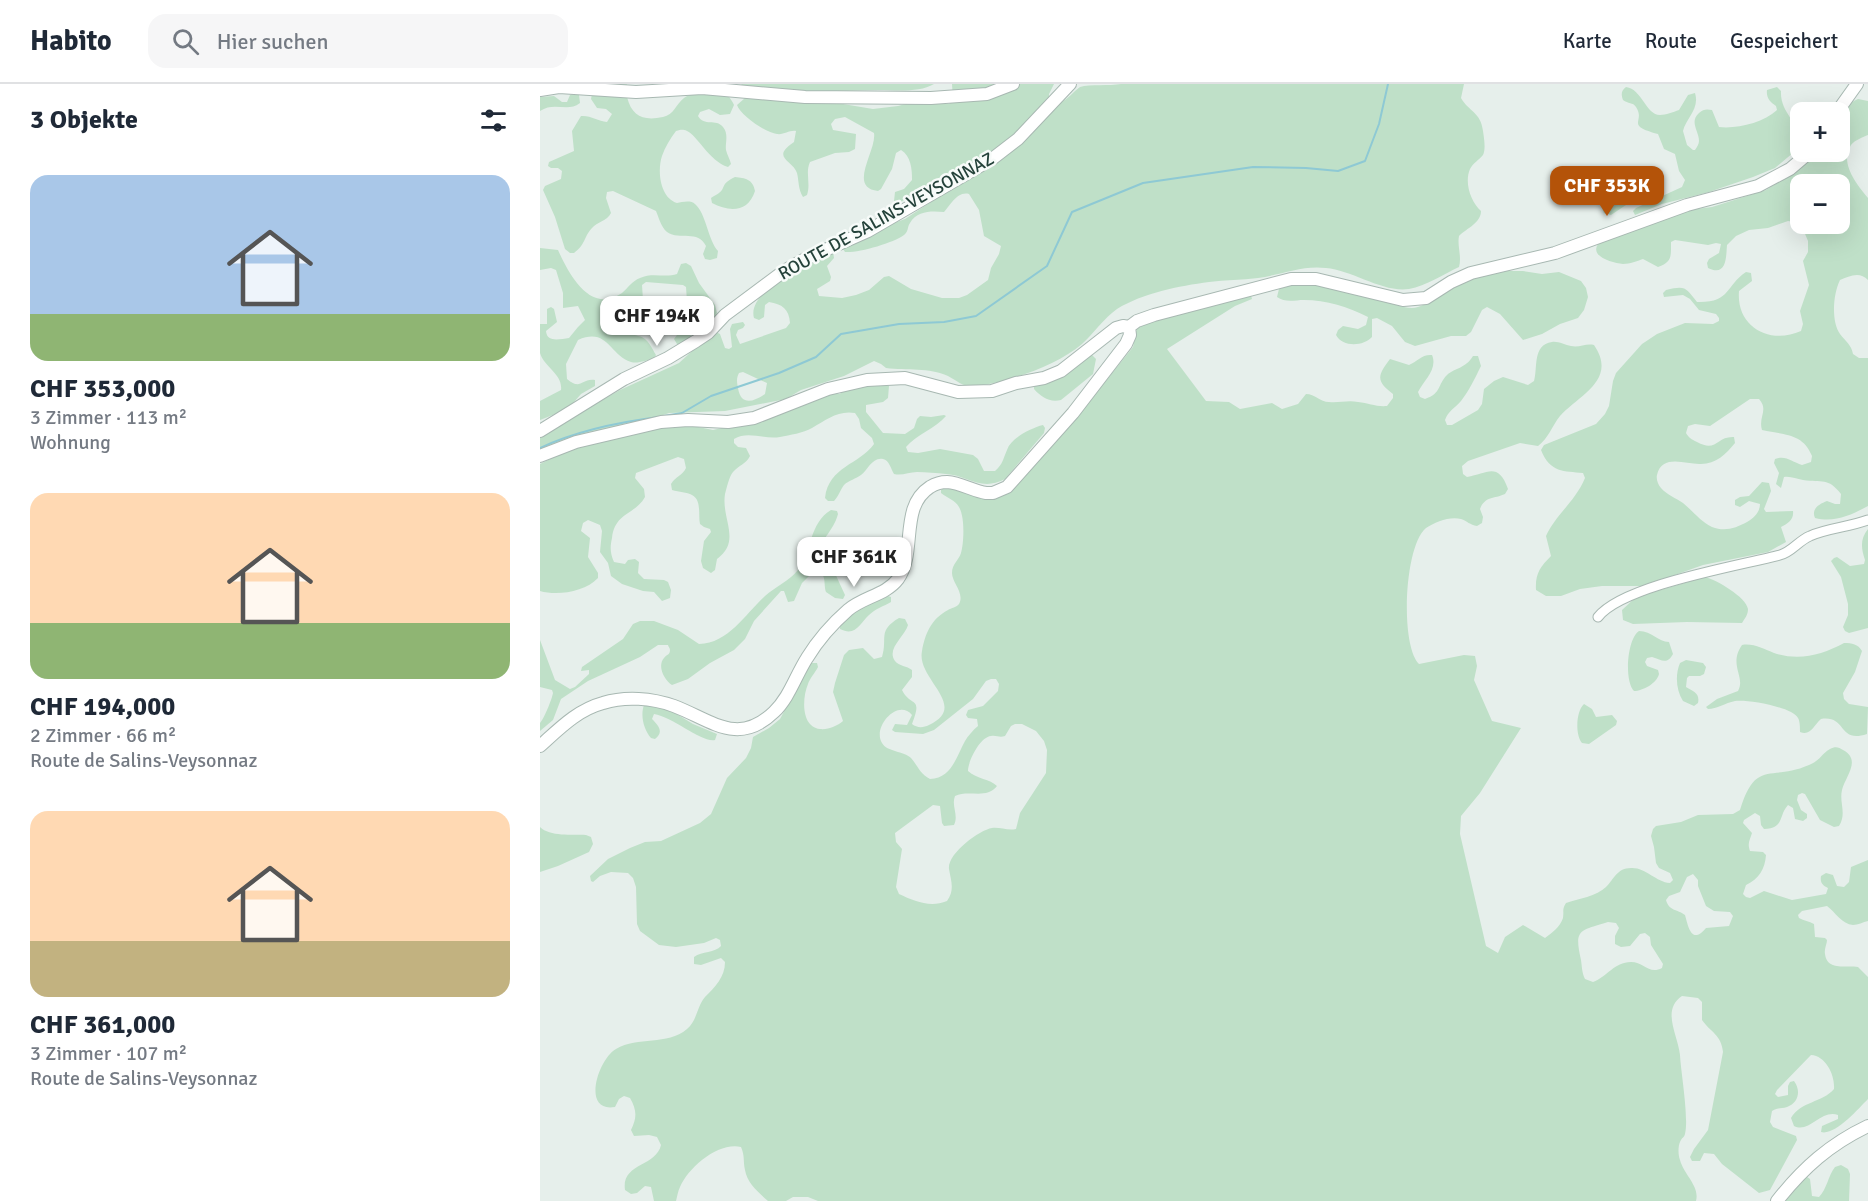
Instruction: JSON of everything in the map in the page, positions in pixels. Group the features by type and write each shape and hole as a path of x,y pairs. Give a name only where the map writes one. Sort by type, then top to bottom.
{"street":[{"path":"540,90 559,87 636,92 702,88 805,97 931,98 987,94 1013,84"},
{"name":"ROUTE DE SALINS-VEYSONNAZ","path":"540,431 619,382 668,358 696,341 708,333 724,315 780,274 805,259 868,231 992,159 1018,139 1070,84"},
{"path":"1844,102 1857,84"},
{"path":"540,456 576,442 661,422 688,420 728,422 754,418 828,389 858,381 905,378 958,392 992,391 1056,373 1073,363 1116,328 1129,327 1137,321 1154,315 1291,279 1316,279 1403,300 1426,298 1451,282 1471,273 1537,259 1687,205 1758,186 1798,162"},
{"path":"540,746 578,714 615,700 641,699 665,703 727,729 748,728 770,716 780,705 807,657 826,632 854,606 889,588 898,579 904,562 914,509 922,494 935,484 946,482 986,493 1007,487 1073,413 1120,353 1129,338 1129,327"},
{"path":"1598,617 1611,607 1642,591 1712,570 1780,555 1791,551 1812,535 1868,520"},
{"path":"1777,1201 1806,1166 1826,1149 1868,1126"}],"green space":[{"path":"574,84 627,84 626,94 629,104 636,113 645,118 667,116 684,98 693,94 713,92 730,98 734,105 730,114 720,115 709,109 700,112 698,116 703,121 717,123 723,127 726,136 726,150 731,164 728,167 721,164 691,133 682,130 676,131 668,143 662,156 660,169 663,190 671,200 677,203 691,202 699,208 718,251 717,258 705,259 703,254 706,246 703,241 694,236 677,236 667,232 656,211 613,191 607,192 606,198 611,213 609,216 592,228 581,247 574,253 565,249 555,217 543,190 545,186 561,179 562,171 548,166 549,162 574,151 572,131 581,116 607,122 612,114 606,109 597,108 591,99 592,94"},
{"path":"741,84 934,84 921,89 907,90 794,91"},
{"path":"952,84 1054,84 1049,98 1060,103 1080,87 1094,85 1464,84 1461,98 1480,120 1484,137 1483,155 1471,167 1468,174 1470,192 1474,203 1481,211 1479,219 1459,236 1459,267 1428,283 1409,289 1389,288 1336,270 1317,267 1258,278 1186,286 1150,294 1127,303 1112,313 1071,352 1046,366 1004,380 969,386 941,373 886,368 874,361 844,376 801,390 786,399 725,411 669,413 643,422 627,423 565,440 540,451 540,436 620,390 679,363 714,331 720,334 725,348 729,349 732,347 730,329 732,324 743,322 745,325 738,330 736,335 740,344 786,328 790,323 788,314 778,304 769,302 765,305 764,317 759,320 754,318 754,308 760,297 783,278 833,251 834,258 827,266 830,281 817,289 819,296 842,298 856,295 869,290 884,277 889,276 911,289 942,298 959,298 988,280 1001,246 984,236 979,210 969,194 955,199 944,212 926,212 917,216 910,223 906,234 899,238 867,249 845,252 844,245 872,231 905,219 937,198 933,188 919,191 897,204 894,201 895,192 904,189 912,180 909,159 901,150 896,153 892,169 881,189 878,191 869,188 864,176 874,133 845,117 835,119 831,124 833,130 856,134 855,149 810,162 808,191 803,197 797,173 783,155 787,147 794,142 796,131 772,133 754,123 737,105 745,98 773,98 837,103 873,109 913,102 949,104 953,100","holes":["743,372 767,383 765,394 748,401 742,398 737,379 739,373"]},
{"path":"1626,87 1636,92 1651,111 1660,115 1679,110 1688,95 1695,93 1696,104 1683,131 1687,145 1695,150 1699,137 1695,120 1701,112 1712,110 1719,127 1750,124 1777,110 1769,99 1767,90 1777,87 1781,91 1784,106 1790,117 1790,155 1775,168 1753,177 1709,192 1662,204 1635,215 1633,211 1636,208 1682,187 1685,180 1679,171 1675,154 1664,149 1658,134 1639,125 1636,107 1623,100 1623,90"},
{"path":"570,95 579,95 580,103 575,106 551,107 540,111 540,97 554,96 562,102 567,102"},
{"path":"1858,99 1868,101 1868,135 1857,140 1850,147 1850,104"},
{"path":"1806,162 1847,162 1859,187 1868,198 1868,280 1858,275 1840,280 1834,315 1837,329 1850,345 1853,354 1859,358 1868,358 1868,506 1836,519 1815,518 1815,509 1821,504 1827,501 1840,504 1841,494 1832,485 1789,477 1784,477 1781,488 1776,484 1779,473 1774,463 1775,459 1786,458 1802,465 1811,462 1812,456 1808,448 1798,439 1762,430 1762,403 1759,399 1750,399 1710,426 1695,424 1688,426 1686,433 1688,436 1704,445 1713,445 1728,437 1734,437 1735,443 1724,454 1706,464 1669,462 1660,468 1657,480 1663,490 1683,503 1704,522 1721,529 1739,526 1754,517 1760,504 1749,501 1740,507 1735,505 1735,500 1749,496 1762,482 1769,483 1771,491 1764,509 1766,512 1793,511 1788,523 1781,527 1786,542 1768,552 1703,565 1644,586 1602,586 1580,589 1561,596 1546,596 1536,590 1536,579 1539,571 1551,556 1546,536 1585,478 1583,473 1553,467 1541,450 1544,445 1596,424 1609,406 1616,373 1642,344 1657,334 1685,323 1713,324 1719,321 1716,314 1699,310 1690,299 1683,295 1664,297 1663,293 1666,290 1682,288 1688,291 1697,302 1708,302 1722,297 1739,277 1746,272 1751,273 1752,281 1739,291 1743,314 1749,323 1757,330 1778,336 1801,331 1803,324 1800,311 1809,285 1803,261 1808,252 1805,234 1850,234 1850,174 1792,174"},
{"path":"1591,171 1626,180 1635,189 1638,197 1611,215 1604,213 1598,198 1586,182 1585,178"},
{"path":"1790,176 1790,221 1768,228 1749,230 1736,236 1727,245 1724,264 1719,270 1708,268 1707,263 1719,253 1721,244 1716,243 1708,245 1675,240 1671,242 1671,255 1668,261 1658,267 1643,259 1623,264 1613,262 1603,258 1597,252 1596,248 1599,243 1681,211 1712,207 1766,190"},
{"path":"735,177 748,180 754,187 755,191 748,203 743,207 731,209 712,203 711,198"},
{"path":"540,248 558,250 568,270 582,289 600,299 611,298 622,293 635,281 645,276 677,274 681,264 686,263 691,266 699,283 715,305 717,313 713,319 694,330 687,342 677,344 674,339 677,335 689,330 686,287 646,282 642,285 641,306 625,316 623,323 627,334 642,337 648,342 656,355 654,358 631,362 624,359 602,339 588,337 578,340 566,364 567,379 575,384 595,380 595,386 581,394 568,409 540,420 540,401 561,390 561,384 540,353 540,324 547,324 547,309 551,307 554,309 557,322 546,331 551,339 558,339 569,338 585,320 578,306 563,308 563,293 556,270 551,268 540,270"},
{"path":"1505,271 1542,274 1559,272 1581,281 1588,297 1584,310 1578,318 1523,340 1500,314 1487,307 1482,310 1471,332 1466,336 1451,336 1415,346 1405,342 1392,326 1377,318 1372,319 1372,337 1359,344 1348,344 1336,335 1338,330 1343,326 1358,329 1366,325 1368,317 1329,303 1312,300 1287,301 1277,297 1279,289 1289,285 1315,283 1412,308 1424,305 1462,282"},
{"path":"1250,292 1252,299 1235,306 1167,349 1206,401 1229,402 1240,409 1272,403 1282,409 1298,404 1306,394 1326,402 1354,401 1387,406 1393,394 1380,378 1390,359 1409,365 1432,355 1432,370 1418,392 1420,397 1425,399 1437,391 1450,372 1464,366 1473,356 1478,356 1481,366 1464,397 1446,417 1447,425 1452,425 1478,410 1482,404 1484,389 1494,381 1503,377 1528,385 1534,381 1537,358 1541,348 1546,344 1554,342 1574,346 1594,345 1600,357 1599,377 1585,394 1560,416 1538,446 1520,443 1468,461 1462,466 1463,474 1467,477 1491,471 1496,472 1504,480 1508,489 1505,494 1484,502 1480,509 1483,517 1482,523 1477,526 1457,518 1447,519 1426,528 1419,538 1409,574 1407,617 1409,637 1413,653 1419,664 1464,655 1475,656 1477,666 1474,680 1492,721 1521,728 1480,793 1461,816 1460,834 1486,946 1498,953 1505,937 1523,925 1545,938 1560,924 1566,903 1602,890 1616,874 1626,868 1636,868 1670,883 1673,880 1670,873 1659,868 1656,863 1651,836 1656,826 1681,822 1698,815 1733,814 1740,810 1752,783 1759,777 1809,765 1834,747 1849,754 1852,764 1842,790 1843,812 1839,826 1834,827 1820,820 1805,794 1802,793 1798,795 1797,800 1801,810 1807,814 1807,818 1803,821 1795,819 1793,808 1788,805 1778,824 1771,828 1764,829 1760,816 1755,813 1743,823 1752,833 1750,851 1763,852 1766,855 1760,873 1746,885 1743,894 1746,897 1750,898 1764,891 1792,900 1826,894 1828,888 1822,883 1821,876 1826,873 1833,875 1837,886 1844,887 1849,882 1851,867 1868,860 1868,921 1855,925 1849,924 1827,906 1802,911 1798,915 1799,918 1814,924 1815,937 1827,940 1825,952 1829,963 1858,967 1868,977 1868,1099 1846,1121 1833,1130 1821,1132 1822,1126 1838,1119 1838,1115 1832,1114 1805,1127 1794,1126 1791,1118 1795,1112 1824,1097 1834,1089 1833,1078 1828,1067 1821,1059 1811,1055 1775,1094 1778,1097 1788,1095 1788,1086 1794,1081 1798,1096 1794,1103 1772,1111 1770,1122 1773,1127 1796,1136 1797,1140 1770,1190 1759,1193 1722,1164 1714,1154 1704,1153 1700,1161 1692,1161 1690,1157 1708,1130 1723,1052 1718,1037 1702,1020 1702,1002 1698,998 1682,996 1673,1008 1672,1016 1679,1047 1686,1117 1685,1134 1679,1144 1679,1158 1696,1190 1696,1201 818,1201 808,1197 793,1197 786,1201 768,1201 748,1179 741,1147 732,1146 714,1152 697,1164 684,1179 676,1201 654,1201 651,1187 645,1186 637,1193 631,1194 625,1190 628,1175 653,1158 661,1145 657,1137 634,1136 631,1130 635,1114 630,1098 624,1096 619,1099 615,1107 605,1107 598,1102 596,1084 603,1063 616,1049 625,1045 671,1037 687,1029 693,1022 702,1001 721,977 725,962 721,958 701,965 694,964 694,957 721,946 720,940 716,938 704,943 676,947 659,945 640,931 637,924 636,887 633,878 628,873 611,872 600,876 593,882 590,876 608,859 645,842 661,841 700,823 711,814 727,778 746,758 753,737 780,719 810,663 817,663 818,667 806,690 804,704 806,718 814,727 820,729 832,727 843,721 833,692 844,655 849,650 863,648 874,659 882,657 884,635 888,627 899,618 905,619 908,625 894,647 893,656 897,663 912,670 912,677 902,690 916,705 912,724 925,727 940,718 944,709 943,701 926,672 922,661 922,651 933,622 958,605 960,600 952,573 963,543 961,511 953,501 941,493 941,490 944,487 996,497 1073,422 1133,347 1137,327 1151,320","holes":["996,679 999,684 998,691 983,706 968,710 966,715 968,718 977,719 978,726 965,741 952,766 943,775 930,779 921,772 911,758 882,743 880,729 894,712 900,710 912,715 907,725 895,724 892,730 923,734 934,730 973,699 986,681","1022,724 1036,731 1044,741 1047,750 1046,773 1020,813 1016,829 986,830 958,850 950,863 952,889 947,901 928,904 899,894 896,887 902,849 896,842 895,833 933,805 940,806 944,826 954,825 955,796 993,790 997,786 968,771 972,756 983,740 991,736 1005,736 1011,726","1693,874 1698,880 1706,906 1714,911 1730,912 1733,916 1729,926 1706,928 1697,935 1691,932 1685,915 1671,908 1666,900 1669,896 1680,892 1687,877","1608,922 1616,923 1619,928 1615,936 1615,944 1621,947 1630,946 1640,934 1645,933 1650,937 1651,945 1663,964 1662,968 1654,970 1631,962 1620,964 1593,982 1585,979 1578,942 1581,933"]},
{"path":"1088,355 1096,359 1093,374 1061,400 1046,399 1034,389 1038,383"},
{"path":"883,383 889,386 888,398 883,402 866,405 866,412 883,433 905,434 914,428 920,416 946,416 910,443 906,447 908,452 918,453 940,449 973,455 978,459 984,471 995,471 1001,464 1009,446 1017,438 1043,425 1044,433 1005,479 996,483 981,483 954,475 935,473 894,474 887,461 879,459 861,475 844,485 834,501 828,501 825,498 832,479 874,444 872,438 861,428 855,413 838,414 801,433 774,438 739,436 734,439 734,443 738,447 746,448 750,456 733,472 728,482 725,503 729,529 728,545 717,559 715,570 711,573 703,568 701,561 704,541 711,532 710,529 700,524 697,500 690,494 672,490 671,484 686,468 684,459 678,457 636,473 635,478 644,489 645,497 617,523 611,547 614,562 625,564 628,560 635,559 639,562 638,573 644,579 668,582 671,590 670,598 662,601 654,592 622,584 611,576 608,563 600,552 602,531 600,525 588,520 583,523 581,531 590,538 588,557 598,573 598,578 586,587 570,592 540,591 540,464 575,447 679,423 713,430 761,419 829,394 840,394 846,386"},
{"path":"831,510 837,511 838,514 823,541 819,559 833,569 845,595 843,599 835,598 826,592 823,576 821,573 813,572 802,583 794,601 788,602 784,591 781,591 754,621 745,639 734,650 710,663 688,679 672,685 666,680 661,665 670,649 668,645 658,645 640,657 588,681 561,699 553,720 540,731 540,723 553,693 552,690 540,687 540,640 555,680 570,689 589,674 589,670 581,671 582,667 623,639 633,624 640,621 654,621 678,630 699,644 719,639 736,626 765,596 798,570 819,522"},
{"path":"1868,529 1868,628 1849,633 1843,627 1848,615 1848,604 1841,577 1831,561 1837,557 1850,566 1864,564 1862,544"},
{"path":"1705,577 1723,585 1742,599 1748,609 1742,623 1633,624 1623,620 1622,610 1636,597"},
{"path":"888,596 891,597 891,602 871,613 857,628 850,631 840,629 853,610"},
{"path":"1639,631 1669,642 1673,654 1666,661 1647,658 1645,662 1647,666 1658,670 1658,677 1649,686 1634,691 1629,679 1628,660 1632,642"},
{"path":"1844,643 1854,644 1862,651 1855,672 1843,693 1844,699 1849,704 1868,707 1867,734 1851,735 1835,721 1829,719 1821,719 1807,733 1800,732 1799,719 1794,714 1779,707 1758,703 1735,701 1711,709 1706,707 1717,699 1738,691 1740,681 1737,659 1742,645 1801,657 1819,654"},
{"path":"1686,660 1703,663 1706,667 1704,674 1687,678 1686,687 1698,697 1698,703 1694,706 1683,701 1678,687 1678,668 1680,663"},
{"path":"1584,704 1592,709 1596,717 1612,715 1617,721 1616,725 1589,744 1582,743 1577,729 1579,712"},
{"path":"644,705 665,707 693,724 717,734 715,740 703,738 654,714 652,719 660,731 655,739 651,738 643,723"},
{"path":"540,827 555,834 586,835 591,837 593,844 589,852 540,872"},
{"path":"1841,1165 1848,1169 1850,1174 1849,1201 1785,1201 1803,1178 1807,1177 1810,1179 1812,1196 1819,1197 1835,1167"}],"waterway":[{"path":"664,416 682,413 711,396 779,373 816,357 841,334 899,324 944,322 976,316 1047,266 1072,212 1143,183 1253,167 1338,171 1365,161 1379,124 1388,84"},
{"path":"540,448 598,428 659,417"}]}
